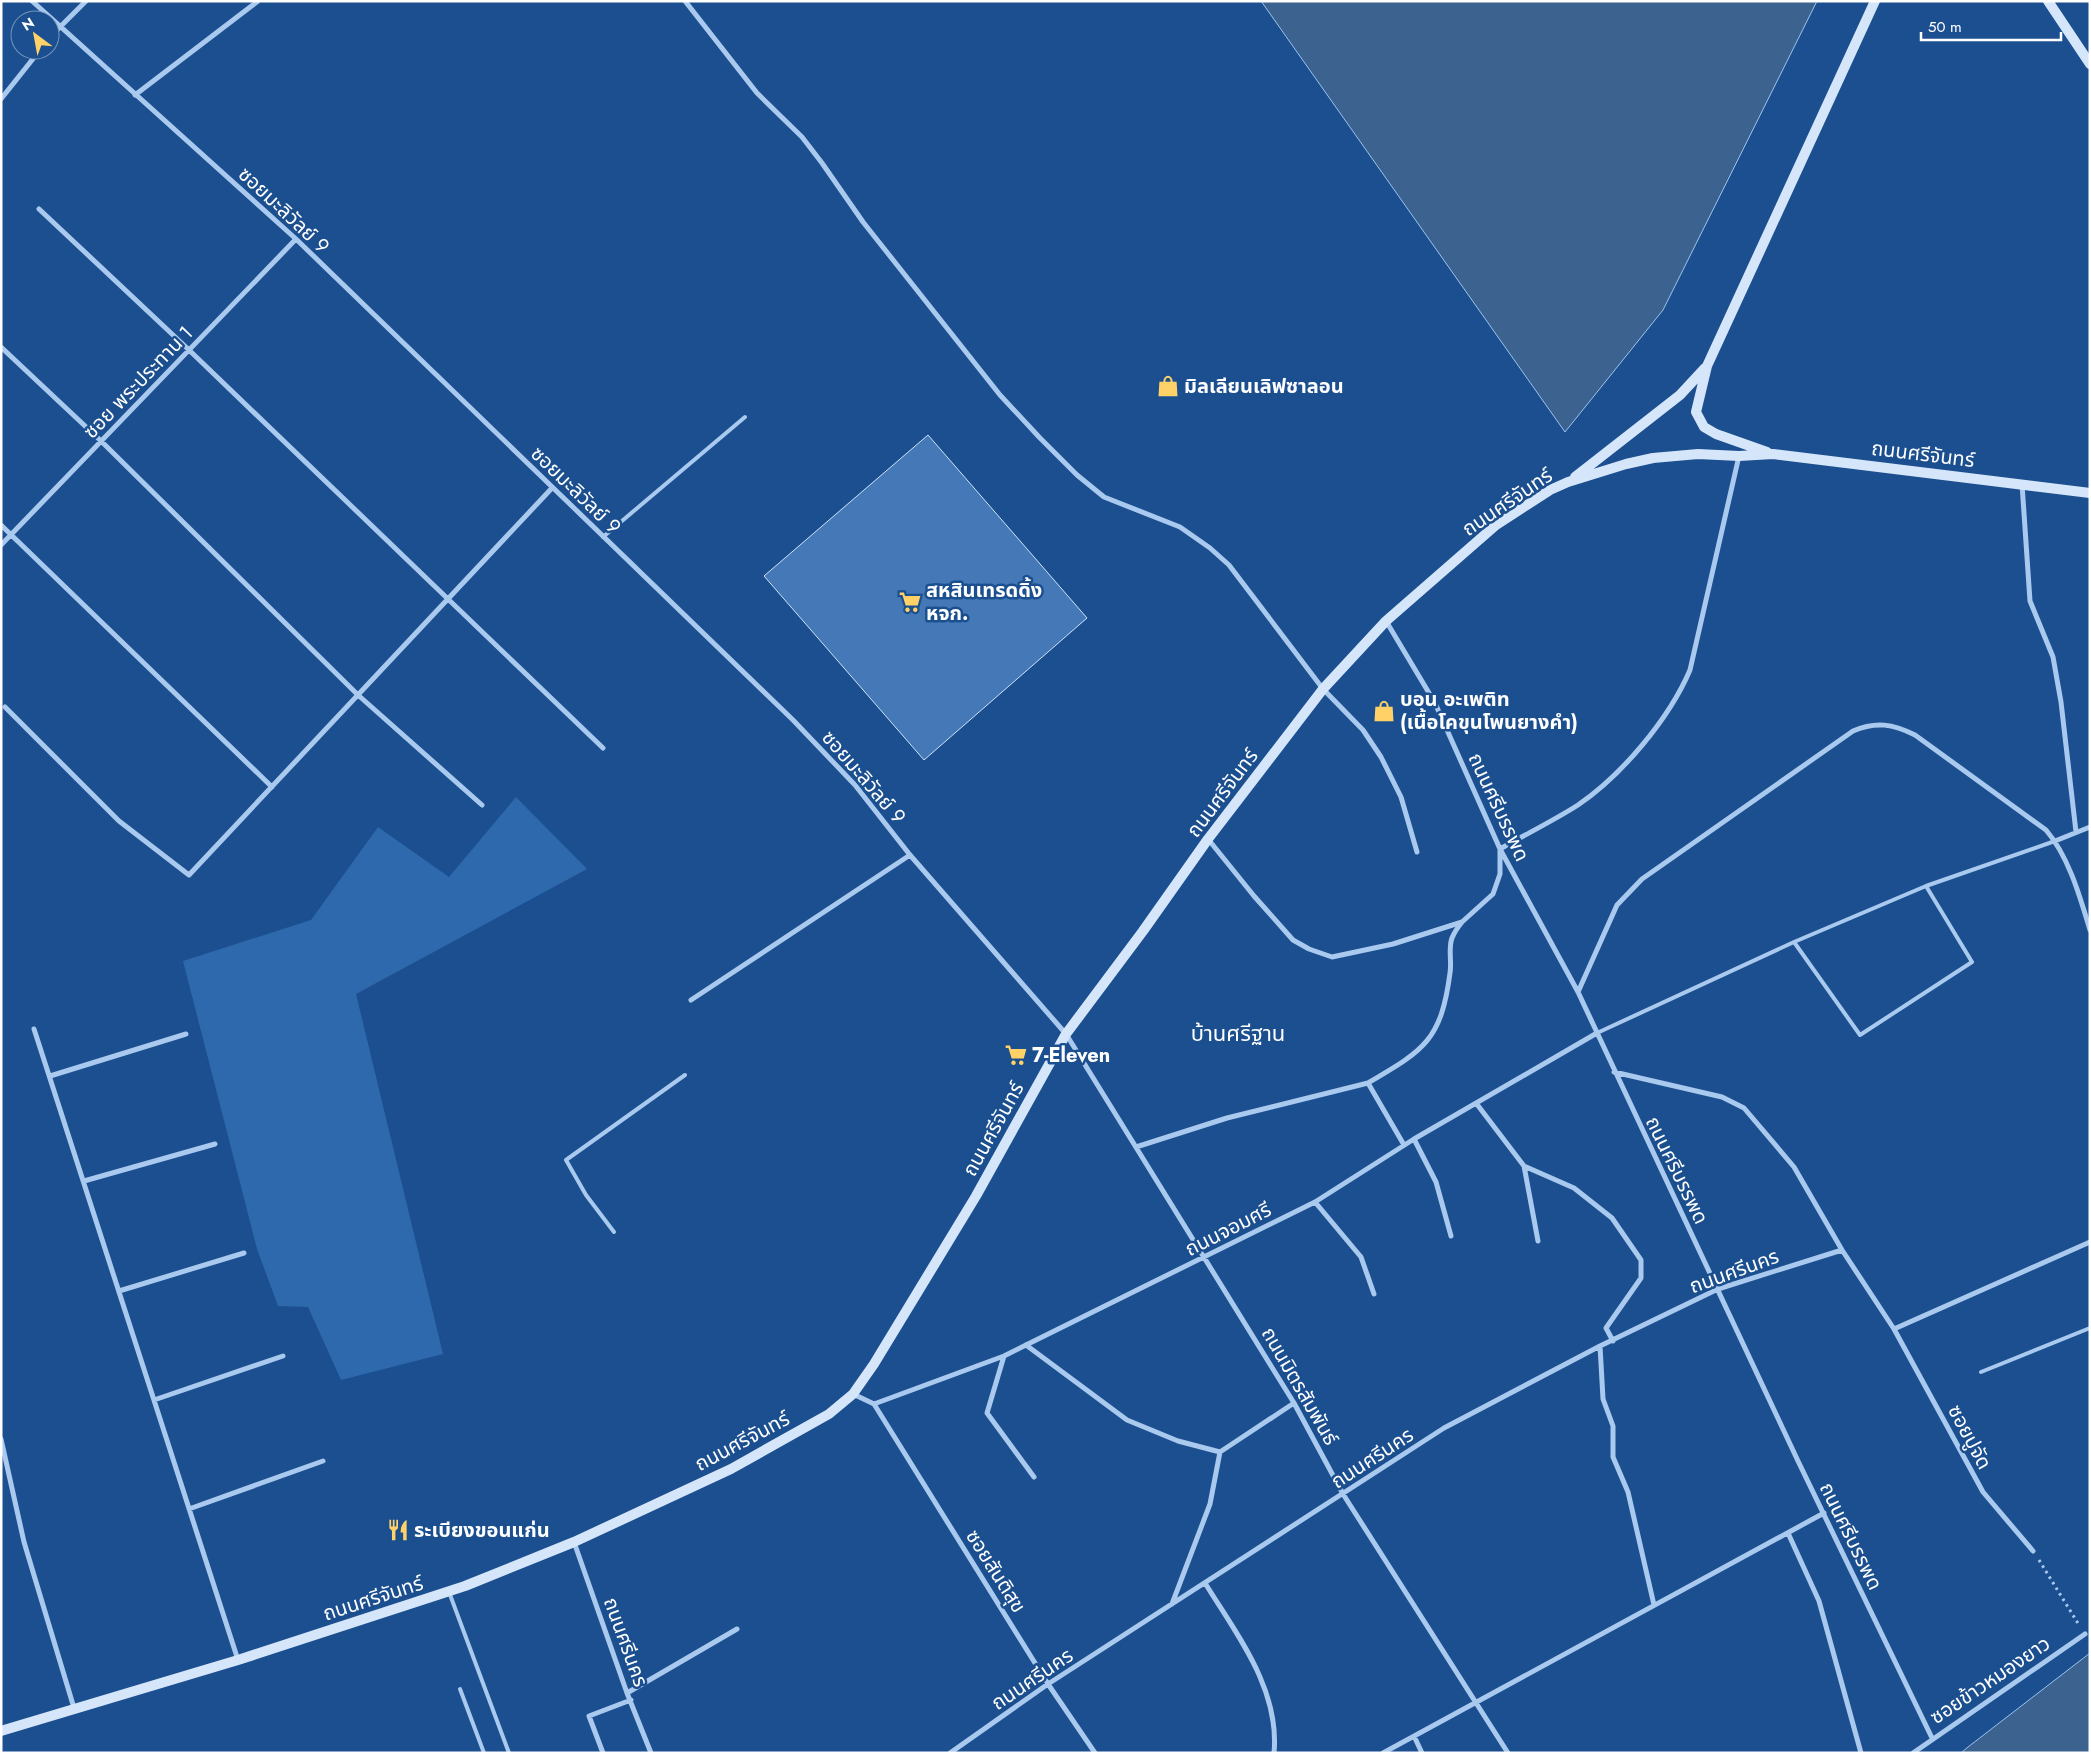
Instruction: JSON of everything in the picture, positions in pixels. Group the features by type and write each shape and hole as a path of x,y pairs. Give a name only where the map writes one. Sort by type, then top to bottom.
{"main road":[{"path":"1773,454 1716,434 1704,427 1696,412 1707,366 1875,1"},
{"path":"2048,1 2090,64"},
{"path":"1568,482 1680,394 1707,366"},
{"name":"ถนนศรีจันทร์","path":"1,1731 238,1660 449,1592 574,1542 731,1469 830,1414 853,1394 874,1364 976,1196 1066,1034 1143,931 1208,839 1323,690 1386,621 1496,525 1550,490 1568,482 1626,464 1653,458 1698,454 1739,456 1773,454 2090,493"}],"street":[{"name":"ซอยมะลิวัลย์ 9","path":"32,1 42,10"},
{"path":"60,25 86,1"},
{"path":"135,95 258,1"},
{"path":"685,1 757,93 802,137 863,222 1000,395 1077,475 1104,497 1180,527 1210,548 1229,565 1323,690 1363,730 1381,756 1401,796 1417,852"},
{"name":"ซอยมะลิวัลย์ 9","path":"60,27 296,239 793,720 855,784 910,856 1066,1034"},
{"path":"1,99 32,60"},
{"path":"38,209 189,350 604,748"},
{"name":"ซอย พระประทาน 1","path":"1,545 296,239"},
{"path":"1,347 102,441 358,696 482,805"},
{"path":"1136,1147 1227,1118 1368,1083 1406,1060 1433,1034 1442,1014 1448,986 1451,965 1451,939 1462,922 1493,894 1500,874 1500,849 1578,804 1615,774 1648,738 1682,689 1690,670 1739,456"},
{"path":"2022,484 2030,602 2053,657 2061,702 2076,832"},
{"path":"5,707 118,821 189,876 552,488"},
{"path":"1,525 272,787"},
{"name":"ถนนศรีบรรพด","path":"1386,621 1435,704 1500,849 1578,992 1614,1072 1932,1738"},
{"path":"1578,992 1617,905 1628,891 1642,879 1845,736 1867,725 1884,724 1899,727 1915,735 2046,830 2055,841 2080,897 2090,930"},
{"path":"2055,841 2090,827"},
{"path":"1208,839 1254,896 1293,940 1321,954 1332,956 1384,946 1462,922"},
{"path":"691,1000 910,856"},
{"path":"34,1029 238,1660"},
{"name":"ถนนจอมศรี","path":"874,1404 1004,1356 1206,1258 1315,1202 1404,1145 1597,1033"},
{"path":"50,1076 186,1034"},
{"name":"ถนนมิตรสัมพันธ์","path":"1066,1034 1294,1403 1343,1494 1478,1703 1508,1753"},
{"name":"ซอยปูจัด","path":"1614,1072 1722,1096 1744,1108 1794,1167 1842,1250 1894,1328 1983,1492 2033,1551"},
{"path":"1368,1083 1404,1145"},
{"path":"1476,1103 1524,1166 1538,1240"},
{"path":"1414,1140 1436,1182 1451,1236"},
{"path":"84,1181 215,1144"},
{"path":"1524,1166 1574,1188 1612,1218 1641,1260 1641,1278 1606,1328 1613,1341"},
{"path":"1315,1202 1360,1257 1374,1294"},
{"path":"1894,1328 2090,1242"},
{"name":"ถนนศรีนคร","path":"950,1753 1048,1684 1444,1428 1600,1346 1718,1289 1842,1250"},
{"path":"119,1291 244,1253"},
{"path":"1026,1345 1127,1420 1178,1441 1220,1452"},
{"path":"1600,1346 1603,1399 1613,1426 1613,1457 1628,1492 1654,1605"},
{"path":"154,1400 283,1356"},
{"path":"1004,1356 987,1413 1034,1477"},
{"path":"853,1394 874,1404"},
{"path":"1172,1604 1210,1504 1220,1452 1294,1403"},
{"name":"ซอยสันติสุข","path":"874,1404 1048,1684 1095,1753"},
{"path":"1,1439 24,1542 74,1708"},
{"path":"189,1509 323,1461"},
{"path":"1382,1753 1478,1703 1824,1513"},
{"path":"1788,1533 1819,1601 1862,1753"},
{"name":"ถนนศรีนคร","path":"574,1542 630,1700 651,1753"},
{"path":"1205,1583 1252,1657 1265,1690 1276,1732 1274,1753"},
{"path":"628,1693 737,1629"},
{"name":"ซอยข้าวหมองยาว","path":"1913,1753 1932,1738 2085,1634"},
{"path":"603,1753 589,1716 630,1700"},
{"path":"1414,1736 1422,1753"}],"lane":[{"path":"603,537 745,417"},
{"path":"1597,1033 1794,942 1926,886 2055,841"},
{"path":"1794,942 1860,1035 1972,962 1926,886"},
{"path":"614,1232 586,1195 566,1160 685,1075"},
{"path":"1981,1372 2090,1328"},
{"path":"449,1592 509,1753"},
{"path":"460,1689 484,1753"}],"path":[{"path":"2033,1551 2085,1634"}],"shaded area":[{"path":"1261,1 1817,1 1663,310 1565,432"},
{"path":"516,797 587,869 356,994 443,1354 341,1380 308,1307 278,1306 257,1249 183,961 311,920 378,827 449,877"},
{"path":"2090,1653 2090,1753 1961,1753 1968,1747"}],"building":[{"path":"928,435 1087,618 924,760 764,576"}],"place":[{"name":"มิลเลียนเลิฟซาลอน","path":"1168,386"},
{"name":"สหสินเทรดดิ้ง หจก.","path":"910,602"},
{"name":"บอน อะเพติท (เนื้อโคขุนโพนยางคำ)","path":"1384,711"},
{"name":"7-Eleven","path":"1016,1055"},
{"name":"ระเบียงขอนแก่น","path":"398,1530"}],"district":[{"name":"บ้านศรีฐาน","path":"1238,1033"}]}
